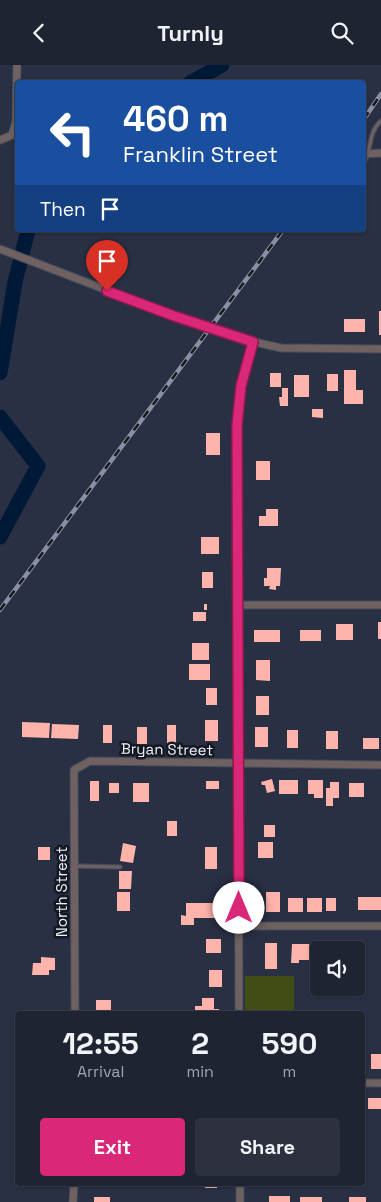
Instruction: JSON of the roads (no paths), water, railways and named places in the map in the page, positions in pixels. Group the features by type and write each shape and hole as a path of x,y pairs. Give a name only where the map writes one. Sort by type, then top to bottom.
{"street":[{"path":"16,65 16,80"},
{"path":"0,140 12,135 15,125"},
{"path":"366,154 381,153"},
{"path":"2,250 174,316 253,342 281,348 381,349"},
{"path":"239,1011 237,425 241,386 253,342"},
{"path":"237,605 381,605"},
{"name":"Bryan Street","path":"74,770 90,761 381,765"},
{"name":"North Street","path":"74,770 75,1011"},
{"path":"240,926 381,926"},
{"path":"365,1083 381,1083"},
{"path":"73,1202 74,1186"},
{"path":"240,1186 240,1202"}],"lane":[{"path":"366,154 376,125 381,121"},
{"path":"75,866 120,867"}],"waterway":[{"path":"195,80 222,65"},
{"path":"0,373 15,282 28,232"},
{"path":"0,417 38,466 0,537"}],"railway":[{"path":"366,116 381,94"},
{"path":"0,610 282,232"}]}
